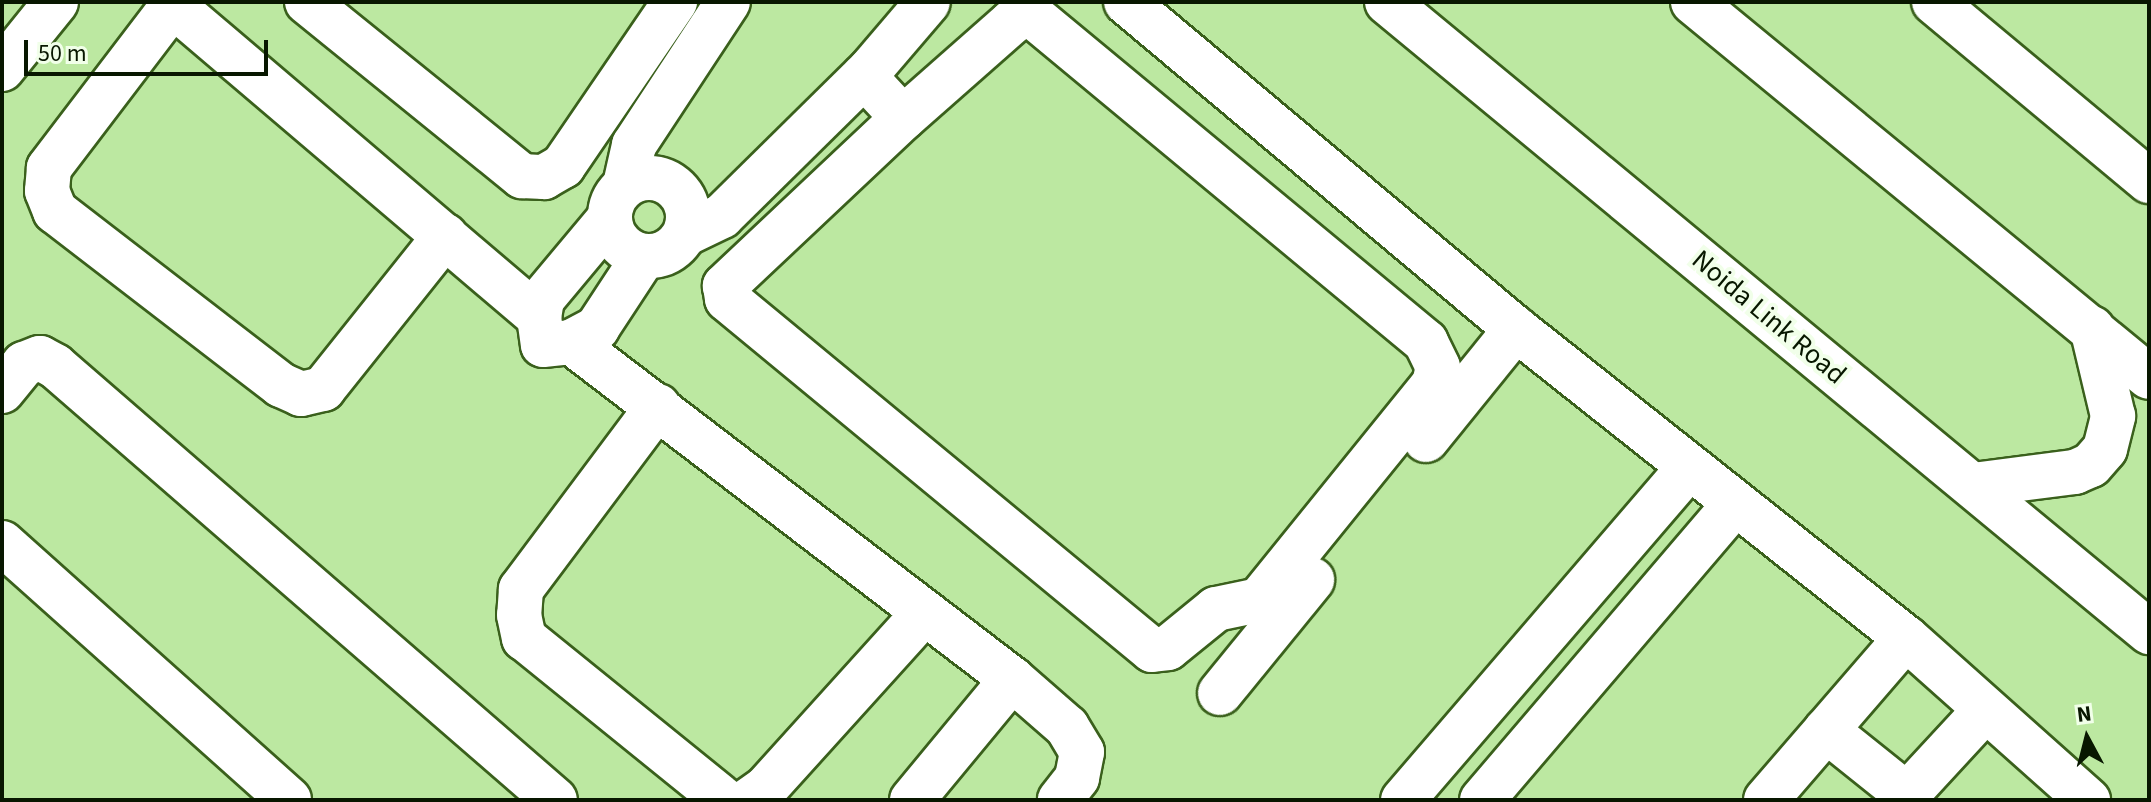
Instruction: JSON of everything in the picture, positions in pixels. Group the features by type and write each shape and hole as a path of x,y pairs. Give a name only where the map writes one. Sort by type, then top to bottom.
{"street":[{"path":"2,69 56,2"},
{"path":"307,2 522,176 544,177 563,166 675,2"},
{"path":"643,258 620,243 617,202 634,145 728,2"},
{"path":"555,330 597,328 643,258 667,252 685,234 722,216 864,76 928,2"},
{"path":"1126,2 1516,329 1734,505 1906,638 1984,711 2088,800"},
{"name":"Noida Link Road","path":"1387,2 2149,632"},
{"path":"1693,2 2149,377"},
{"path":"445,236 323,389 301,394 281,385 55,211 47,191 49,168 171,3 445,236 555,330 1012,679 1067,727 1082,752 1077,778 1060,800"},
{"path":"1950,6 2149,181"},
{"path":"1022,14 1034,17 1426,342 1438,367 1434,384 1259,600 1216,609 1168,648 1152,650 727,299 725,286 903,118 1022,14"},
{"path":"864,76 903,118"},
{"path":"555,330 542,299 617,202 650,177 675,186 688,209 685,234"},
{"path":"1973,485 2075,472 2091,465 2105,449 2113,416 2092,328"},
{"path":"1220,693 1516,329"},
{"path":"2,391 24,364 40,358 55,366 555,800"},
{"path":"658,406 521,589 519,615 524,638 724,800"},
{"path":"1403,800 1689,468"},
{"path":"1482,800 1734,505"},
{"path":"2,543 289,800"},
{"path":"749,800 765,789 924,613"},
{"path":"1787,793 1826,730 1906,638"},
{"path":"912,800 1012,679"},
{"path":"1826,730 1904,797 1984,711"}]}
